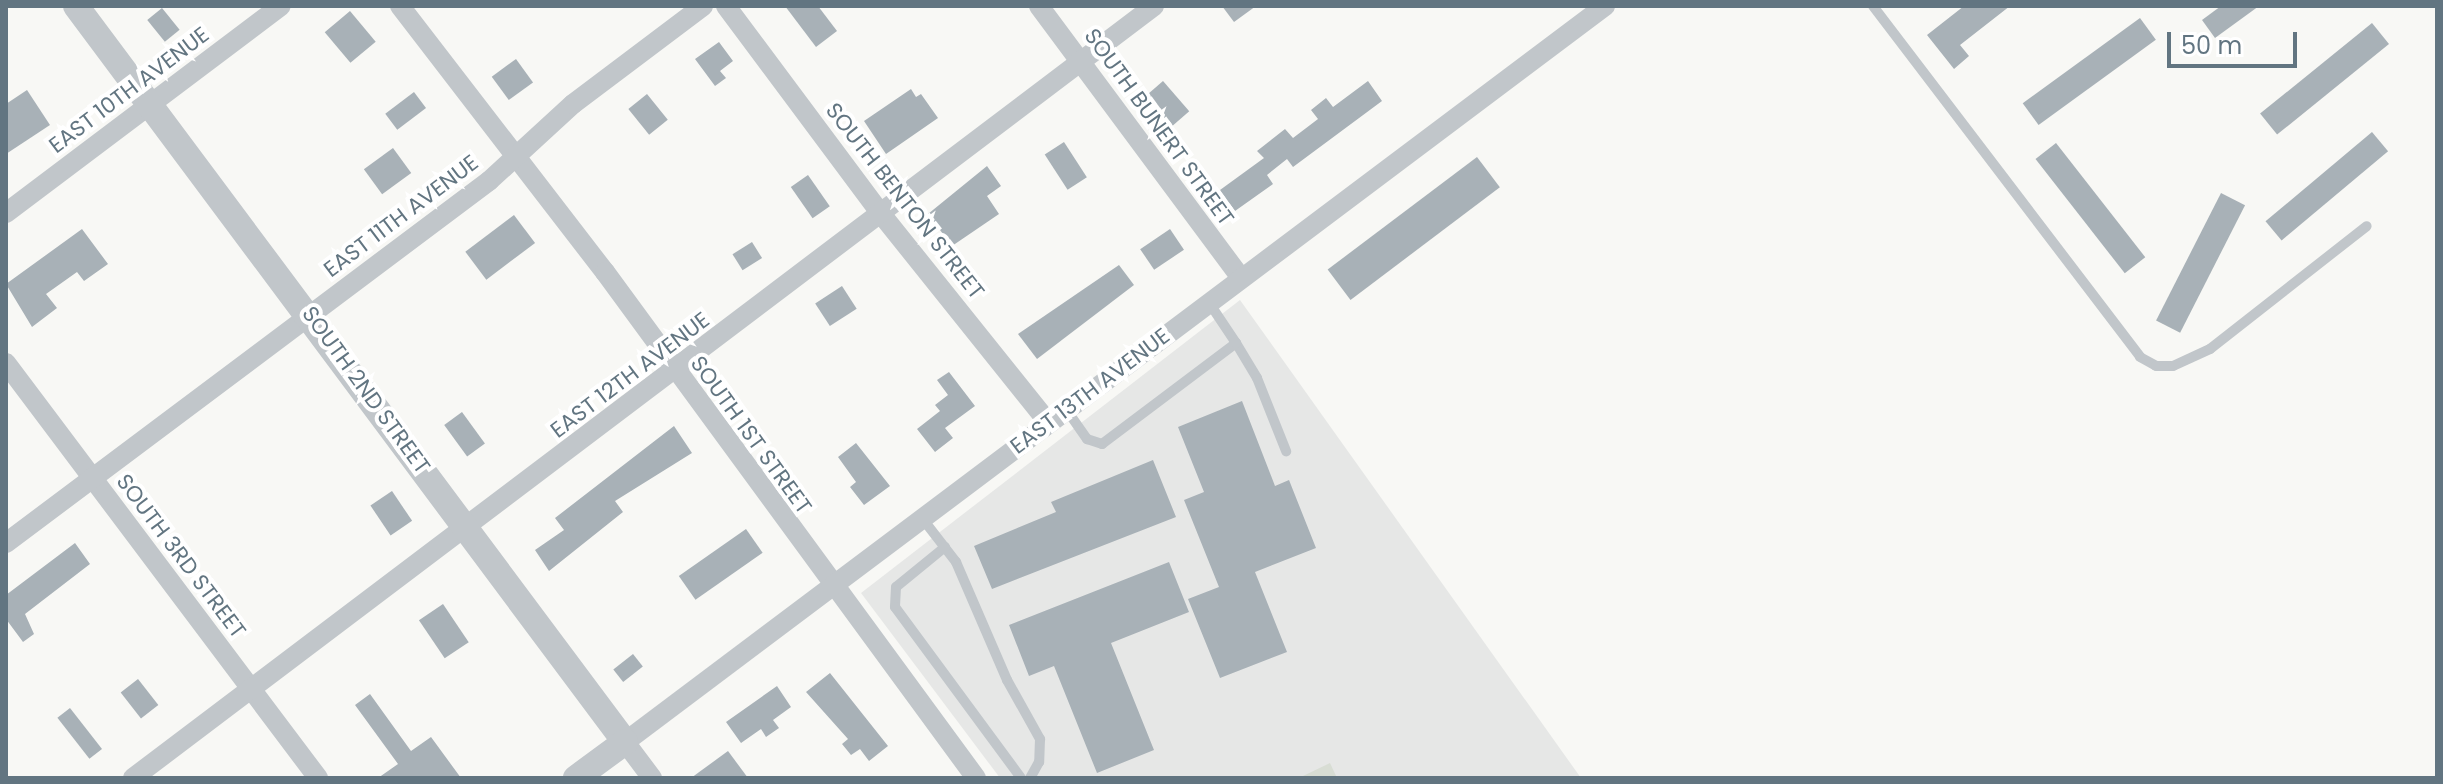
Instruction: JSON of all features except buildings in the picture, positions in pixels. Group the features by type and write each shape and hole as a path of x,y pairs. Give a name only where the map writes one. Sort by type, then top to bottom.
{"street":[{"name":"SOUTH 2ND STREET","path":"76,6 311,315 652,778"},
{"name":"EAST 10TH AVENUE","path":"6,213 281,6"},
{"name":"SOUTH 1ST STREET","path":"400,6 516,156 831,587 976,778"},
{"name":"EAST 11TH AVENUE","path":"6,543 311,315 516,156 573,104 703,6"},
{"name":"SOUTH BENTON STREET","path":"726,6 882,215 1048,422"},
{"name":"SOUTH BUNERT STREET","path":"1039,6 1240,277"},
{"name":"EAST 12TH AVENUE","path":"133,778 882,215 1154,6"},
{"name":"EAST 13TH AVENUE","path":"576,778 1605,6"},
{"name":"SOUTH 3RD STREET","path":"6,363 318,778"}],"lane":[{"path":"1873,6 2140,357 2156,366 2173,366 2210,349 2367,226"},
{"path":"1208,301 1257,378 1286,451"},
{"path":"1066,409 1087,439 1102,444 1236,343"},
{"path":"922,518 945,547 1040,739 1039,762 1030,778"},
{"path":"945,547 896,587 895,607 1021,778"}],"shaded area":[{"path":"1240,300 1581,778 1000,778 861,593"},
{"path":"1330,763 1337,778 1304,778 1303,776"}]}
